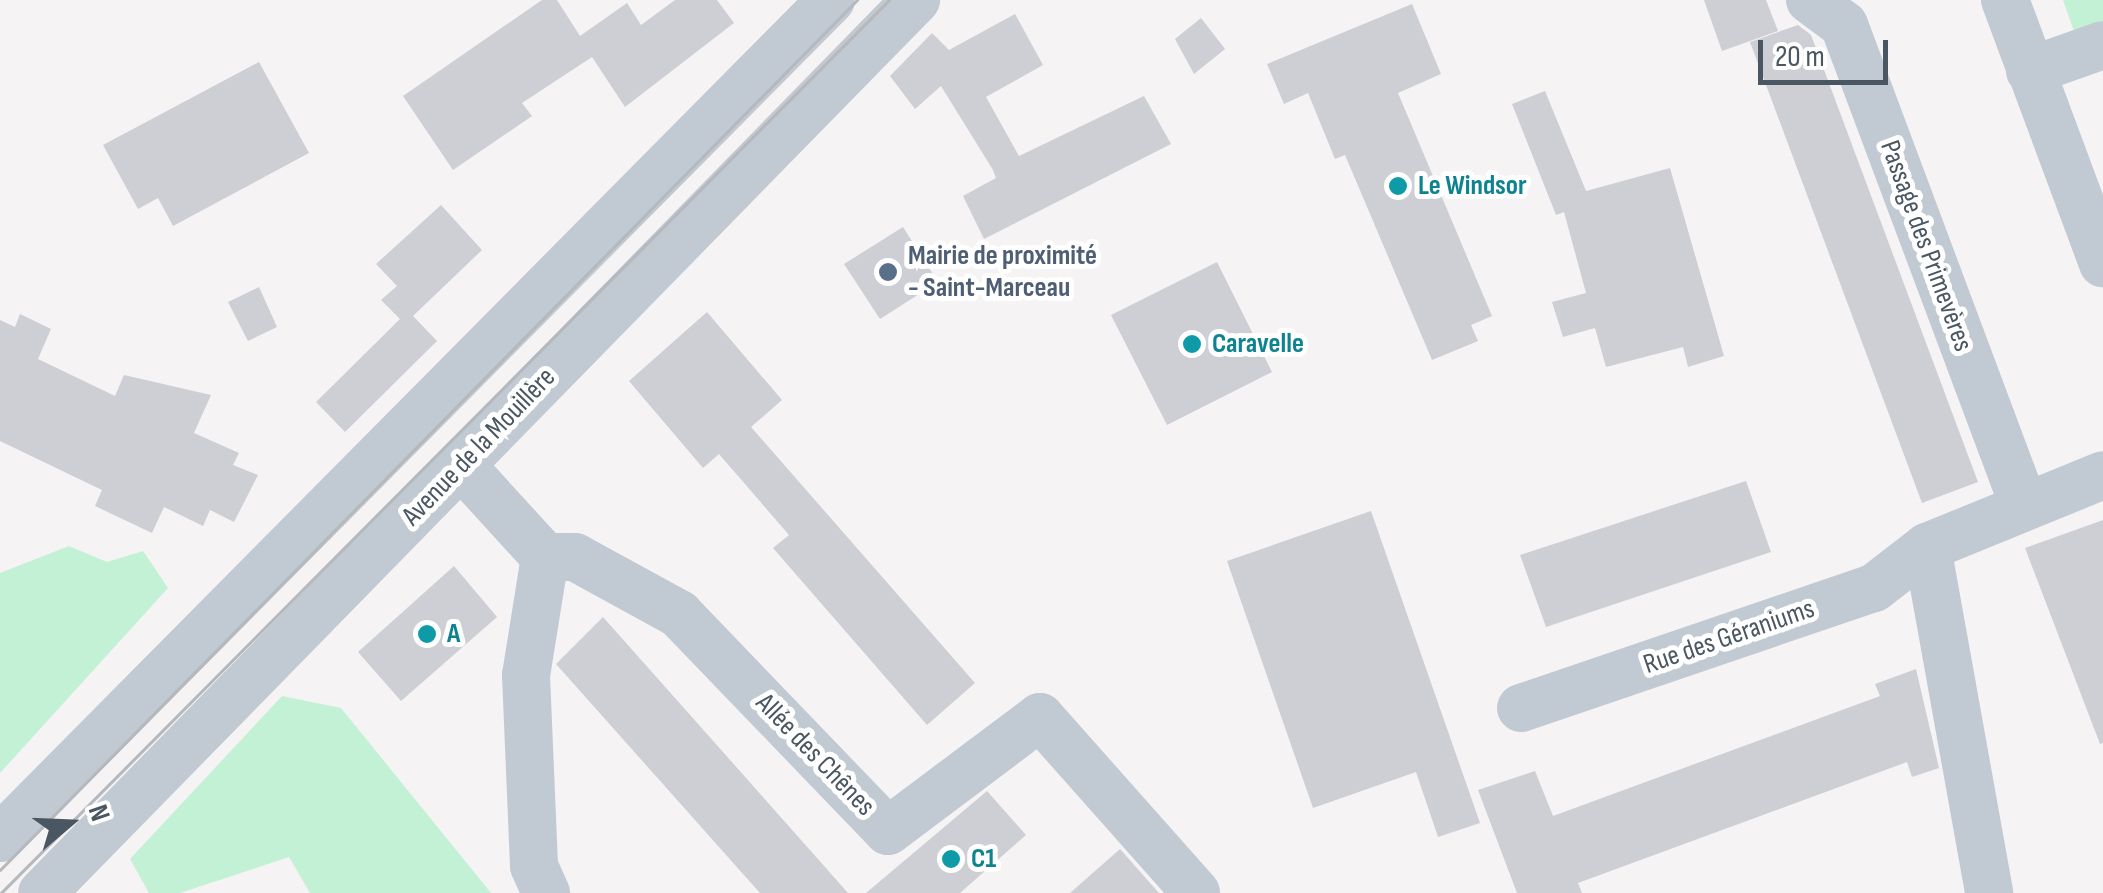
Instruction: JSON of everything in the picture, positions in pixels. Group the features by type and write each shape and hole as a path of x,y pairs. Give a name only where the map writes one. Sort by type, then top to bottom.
{"street":[{"path":"0,838 830,0"},
{"name":"Avenue de la Mouillère","path":"42,893 916,0"},
{"name":"Passage des Primevères","path":"1810,0 1844,25 2024,506"},
{"path":"2005,0 2103,263"},
{"path":"2030,71 2103,45"},
{"path":"461,465 545,557 526,675 534,866 546,893"},
{"name":"Rue des Géraniums","path":"1521,708 1874,588 1927,547 2103,475"},
{"path":"1927,547 1989,893"},
{"name":"Allée des Chênes","path":"545,557 575,556 680,614 888,831 1040,717 1196,893"}],"green space":[{"path":"2063,0 2103,0 2103,34 2078,43"},
{"path":"69,546 107,562 143,551 168,588 0,773 0,573"},
{"path":"282,696 341,708 491,893 310,893 289,857 180,893 149,893 130,859"}],"building":[{"path":"542,0 557,0 580,36 627,3 641,25 675,0 717,0 734,23 625,107 592,57 522,103 532,116 453,170 403,96"},
{"path":"1704,0 1766,0 1778,31 1722,51"},
{"name":"Le Windsor","path":"1412,4 1441,74 1398,93 1492,316 1471,325 1478,341 1432,360 1345,155 1335,159 1308,93 1284,104 1267,64"},
{"path":"1015,14 1043,65 986,97 1019,156 1144,96 1171,144 984,239 963,196 996,178 993,170 941,86 915,109 890,76 932,33 949,50"},
{"path":"1201,18 1225,49 1194,74 1175,39"},
{"path":"1798,25 1811,35 1978,482 1922,503 1750,42"},
{"path":"259,62 309,153 173,226 158,198 138,209 103,145"},
{"path":"1545,91 1586,191 1670,168 1724,356 1688,367 1683,347 1606,367 1595,328 1563,337 1552,302 1586,293 1564,212 1556,215 1512,104"},
{"path":"441,205 482,250 413,316 437,341 345,432 316,402 400,319 381,300 397,286 376,264"},
{"path":"903,227 938,282 880,319 844,264"},
{"name":"Caravelle","path":"1217,262 1272,372 1167,425 1111,315"},
{"path":"259,287 277,327 248,341 228,302"},
{"path":"707,312 782,400 751,427 975,683 927,725 773,548 789,535 719,454 703,468 629,381"},
{"path":"20,314 51,329 38,359 115,396 124,375 211,395 194,433 239,453 233,465 258,475 234,522 210,510 203,526 164,507 152,533 95,506 102,490 0,441 0,320 15,327"},
{"path":"1746,481 1771,552 1546,627 1520,555"},
{"path":"1371,511 1480,823 1438,837 1416,772 1313,808 1227,561"},
{"path":"2103,520 2103,743 2100,744 2025,548"},
{"name":"A","path":"454,566 497,617 401,701 358,652"},
{"path":"603,617 848,893 760,893 556,664"},
{"path":"1916,669 1939,768 1912,777 1907,762 1578,883 1582,893 1517,893 1478,790 1535,771 1553,816 1880,696 1875,684"},
{"name":"C1","path":"987,791 1026,835 960,893 866,893"},
{"path":"1120,849 1159,893 1070,893"}],"tram line":[{"path":"0,870 857,0"},
{"path":"1,893 889,0"}],"place":[{"name":"Le Windsor","path":"1398,186"},
{"name":"Mairie de proximité - Saint-Marceau","path":"888,272"},
{"name":"Caravelle","path":"1192,344"},
{"name":"A","path":"427,634"},
{"name":"C1","path":"951,859"}]}
